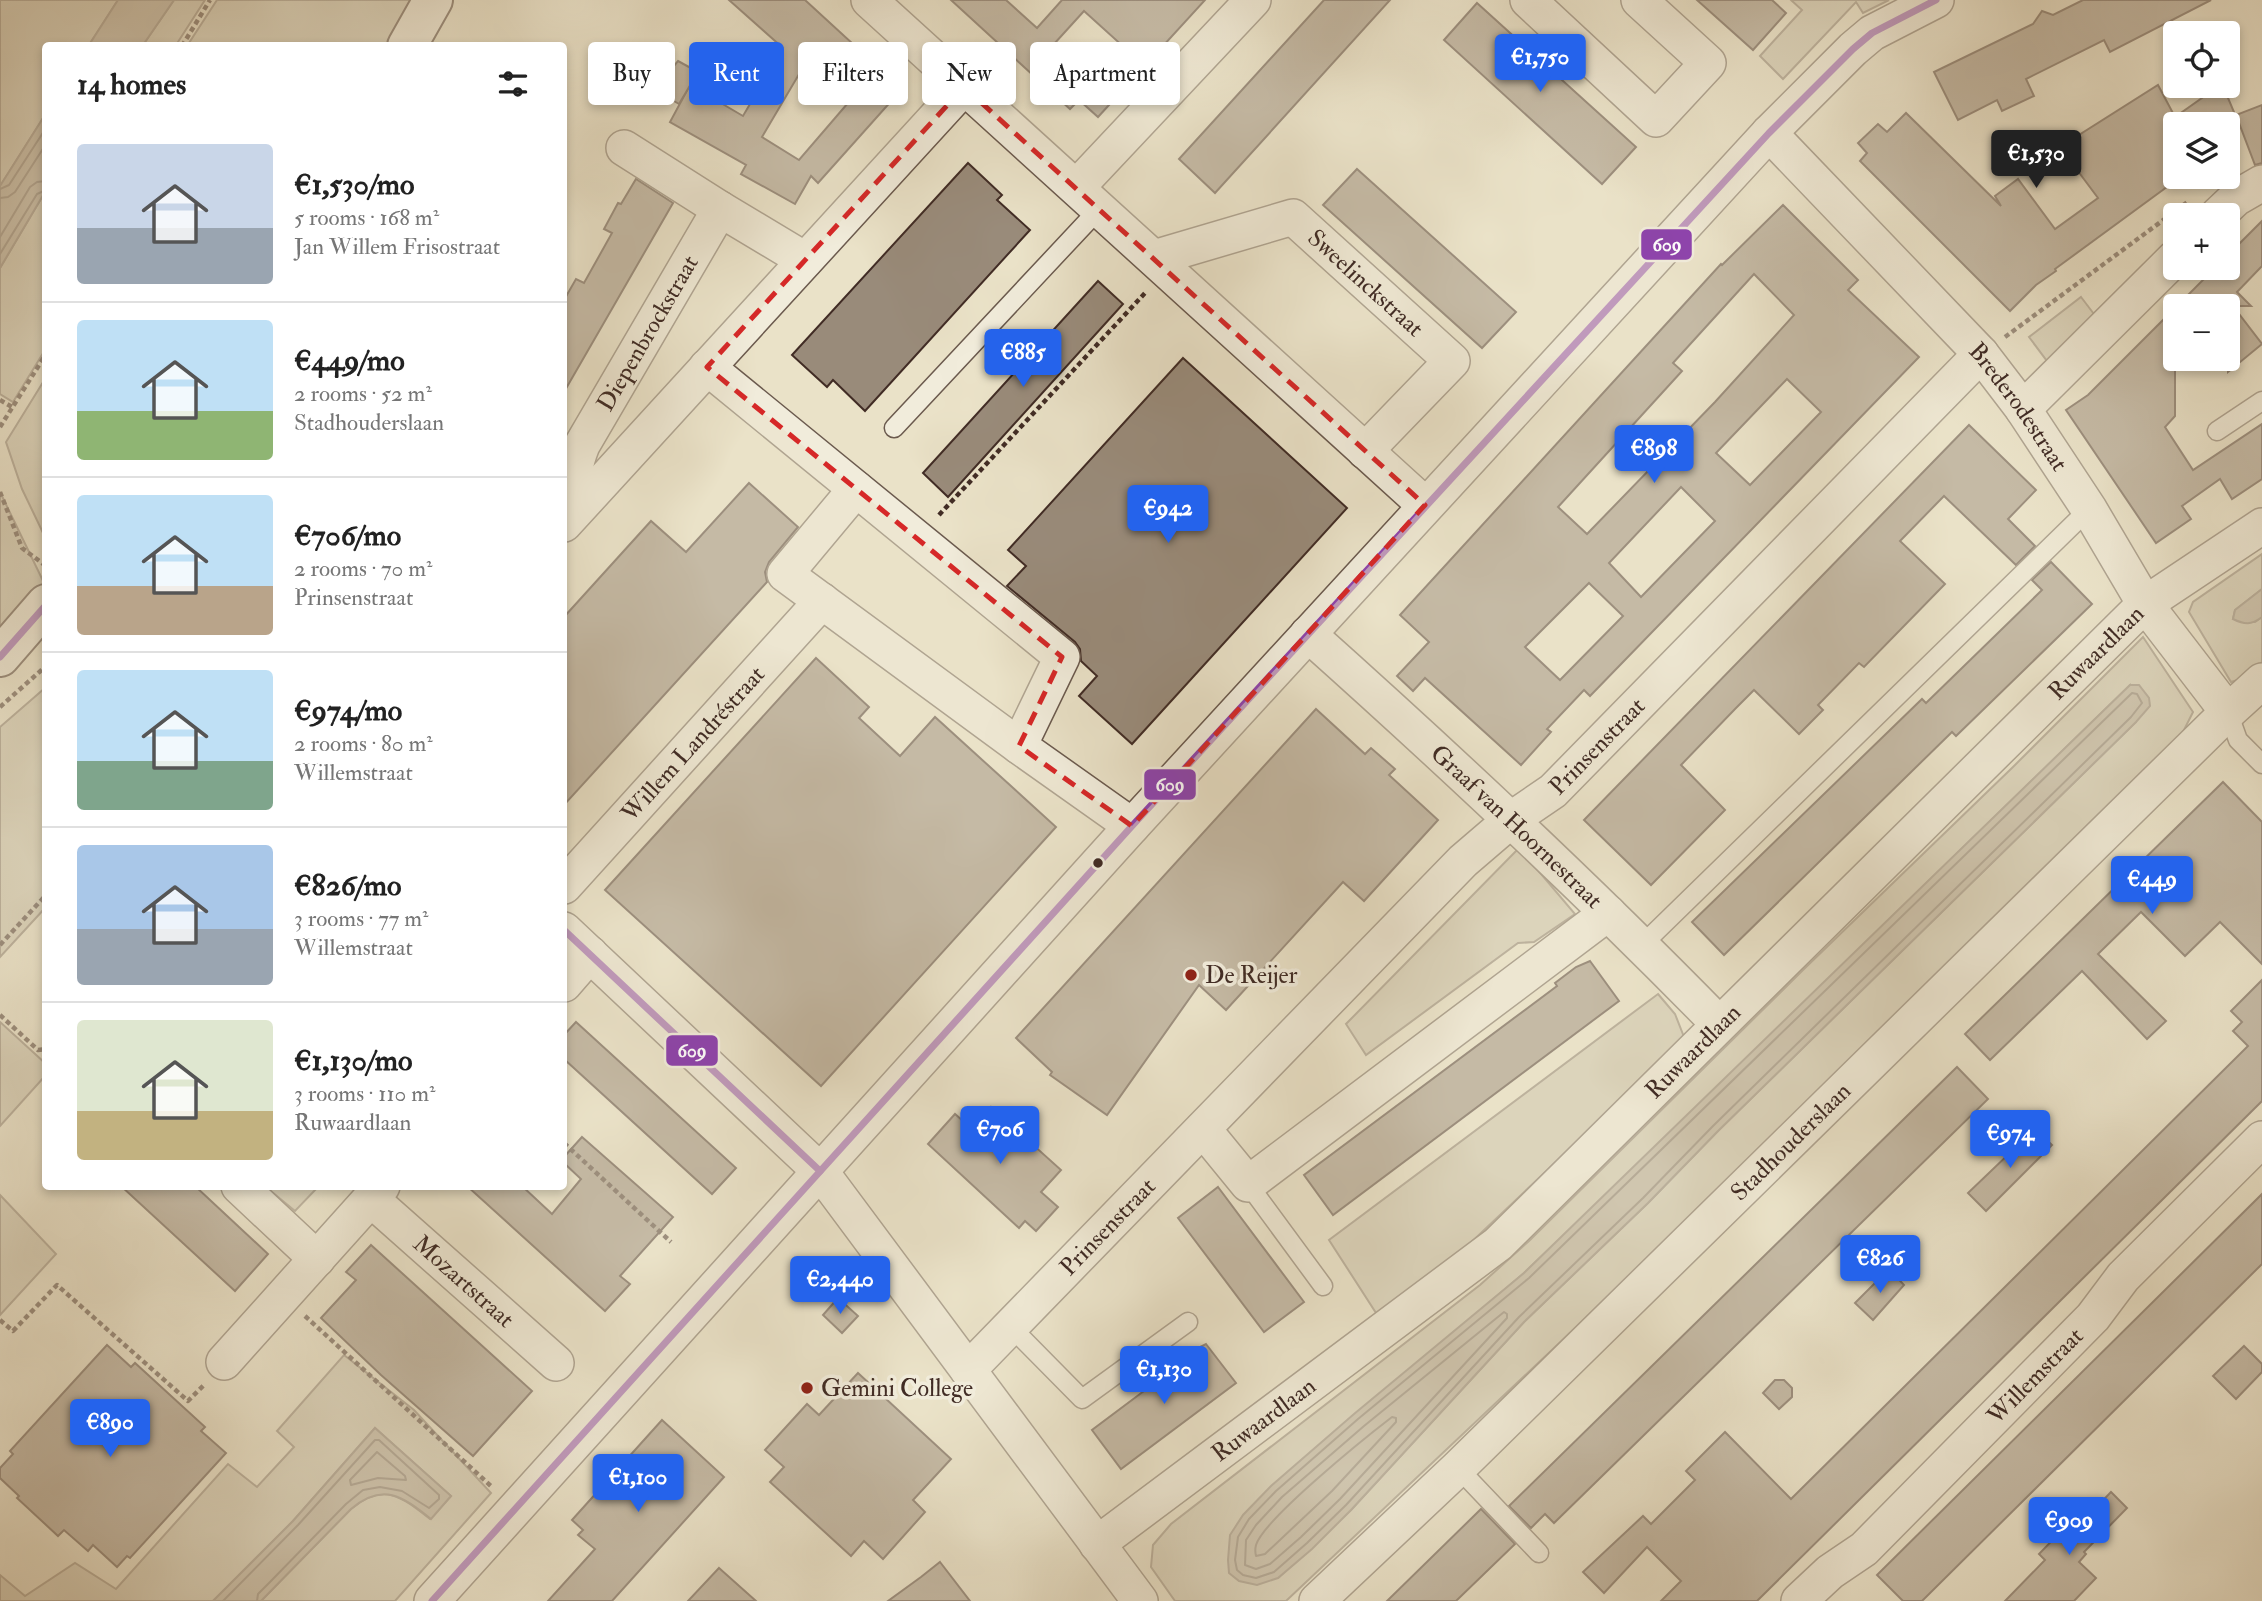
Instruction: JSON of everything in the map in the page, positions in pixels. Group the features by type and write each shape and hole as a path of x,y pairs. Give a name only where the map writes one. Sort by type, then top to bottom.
{"street":[{"path":"409,42 433,0"},
{"path":"869,0 922,49"},
{"path":"1088,197 1253,0"},
{"path":"1528,0 1656,119 1707,63 1639,0"},
{"path":"432,1601 1132,826 1769,133 1872,33 1936,0"},
{"name":"Diepenbrockstraat","path":"575,511 947,105"},
{"path":"984,105 1425,505"},
{"name":"Brederodestraat","path":"1769,133 1982,354 2023,409 2089,509 2145,604 2228,712"},
{"path":"624,148 805,260"},
{"path":"2220,203 2262,183"},
{"name":"Diepenbrockstraat","path":"575,511 575,464 582,445 720,209"},
{"name":"Sweelinckstraat","path":"1161,264 1293,218 1452,360 1365,451"},
{"path":"2023,409 2163,270"},
{"name":"Prinsenstraat","path":"968,1370 1012,1328 1463,861 1512,819 1553,790 1982,354"},
{"path":"706,367 1062,657 1019,746"},
{"path":"856,489 786,574 1132,826"},
{"name":"Ruwaardlaan","path":"1097,1544 1498,1244 2145,604 2262,526"},
{"name":"Willem Landréstraat","path":"567,883 822,601"},
{"path":"0,657 42,609"},
{"name":"Graaf van Hoornestraat","path":"1308,634 1512,819 1719,1024"},
{"name":"Stadhouderslaan","path":"1317,1601 1458,1468 2262,681"},
{"path":"1203,1129 1248,1184 1608,913"},
{"path":"567,933 820,1171 1140,1601"},
{"path":"567,981 590,954"},
{"name":"Willemstraat","path":"1799,1601 1830,1572 1864,1549 2093,1317 2123,1277 2262,1139"},
{"path":"243,1190 317,1259"},
{"name":"Mozartstraat","path":"224,1362 377,1193 556,1363"}],"lane":[{"path":"894,428 1088,197"},
{"path":"2217,431 2262,401"},
{"path":"1642,945 2089,509"},
{"path":"2228,712 2238,740 2262,764"},
{"path":"1248,1184 1323,1286"},
{"path":"1012,1328 1082,1399 1188,1322"},
{"path":"1458,1468 1539,1553"}],"path":[{"path":"185,42 211,0"},
{"path":"1982,354 2163,235"},
{"path":"917,539 1161,264"},
{"path":"0,427 42,360"},
{"path":"0,400 12,407"},
{"path":"0,492 22,548 42,563"},
{"path":"0,707 42,670"},
{"path":"0,945 42,899"},
{"path":"0,1015 38,1050 42,1050"},
{"path":"567,1146 671,1242"},
{"path":"0,1320 13,1331 57,1285 188,1401 224,1362"},
{"path":"284,1296 515,1508"}],"highlighted area":[{"path":"964,87 1425,505 1132,826 1019,746 1062,657 707,367"}],"shaded area":[{"path":"0,0 118,0 91,42 42,42 42,120 0,186"},
{"path":"174,0 205,0 178,42 145,42"},
{"path":"217,0 418,0 397,42 190,42"},
{"path":"1791,0 1889,0 1863,13 1856,2 1783,79 1760,56 1802,10"},
{"path":"42,197 42,355 13,402 0,394 0,268"},
{"path":"2081,297 2103,326 2050,365 2029,337"},
{"path":"42,384 42,531 22,489 6,442"},
{"path":"0,492 42,579 42,593 0,651"},
{"path":"2262,554 2262,589 2235,610 2233,619 2255,622 2262,617 2262,662 2244,678 2231,682 2189,612 2193,602"},
{"path":"2143,637 2193,712 2181,736 2080,838 1989,922 1920,994 1698,1212 1286,1601 1175,1601 1151,1567 1153,1545 1171,1524 1480,1285 1529,1241","holes":["2130,685 2136,722 1524,1322 1351,1510 1278,1578 1461,1327 1524,1273 1603,1198"]},
{"path":"42,691 42,911 0,957 0,727"},
{"path":"1519,848 1575,914 1534,942 1518,943 1366,1055 1346,1024"},
{"path":"1658,994 1675,1014 1684,1037 1463,1250 1378,1316 1329,1240"},
{"path":"0,1022 42,1060 42,1079 0,1126"},
{"path":"270,1190 315,1190 295,1211"},
{"path":"0,1195 56,1254 0,1315"},
{"path":"344,1355 414,1410 491,1493 395,1601 261,1601 362,1501 382,1494 392,1495 430,1519 451,1496 375,1428 293,1521 213,1601 0,1601 0,1575 25,1596 75,1563 116,1589 228,1464 257,1487 294,1447 277,1431"}],"water":[{"path":"118,0 174,0 145,42 91,42"},
{"path":"42,120 42,197 0,268 0,186"},
{"path":"2262,589 2262,617 2248,623 2233,619 2235,610"},
{"path":"2130,685 2139,685 2149,698 2150,706 2136,722 1524,1322 1312,1549 1278,1578 1257,1585 1239,1581 1229,1573 1230,1535 1243,1515 1271,1486 1524,1273"},
{"path":"375,1428 451,1496 431,1519 411,1504 392,1495 373,1496 351,1509 261,1601 213,1601 293,1521"}],"building":[{"path":"729,0 805,0 851,42 798,42 798,76 784,100 784,42 776,42"},
{"path":"951,0 1006,0 1037,28 1062,0 1205,0 1167,42 1118,42 1084,11 1056,42 1030,42 1030,72 1016,60 1016,42 997,42"},
{"path":"1324,0 1390,0 1215,193 1179,159"},
{"path":"1697,0 1772,0 1786,13 1753,50"},
{"path":"2083,0 2211,0 2170,21 2163,21 2163,25 2110,52 2104,40 2026,79 2034,96 2002,111 1997,100 1958,120 1934,72 2033,24 2042,11 2053,15"},
{"path":"1477,3 1636,147 1602,184 1444,40"},
{"path":"678,61 689,67 689,87 679,104 675,102 675,65"},
{"path":"2158,85 2172,112 2163,112 2164,189 2055,269 2056,271 2036,285 2010,311 1860,161 1867,153 1858,143 1878,124 1887,132 1906,113 2001,206 1995,196 2018,179 2055,229 2098,198 2060,147"},
{"path":"689,87 689,105 724,105 743,116 749,105 781,105 762,137 799,160 846,105 888,105 818,183 811,176 795,204 741,174 746,165 670,122"},
{"path":"2202,98 2228,98 2234,112 2182,112"},
{"path":"1085,105 1109,105 1098,117"},
{"path":"2262,105 2262,163 2255,165 2240,126 2240,113"},
{"path":"968,163 1002,195 997,200 1030,230 865,411 833,380 827,387 792,355"},
{"path":"1357,169 1516,312 1482,348 1323,205"},
{"path":"636,179 673,203 567,387 567,295 576,279 584,283 612,233 604,229 618,203 621,204"},
{"path":"1783,205 1858,280 1848,290 1919,357 1590,696 1584,690 1547,729 1551,732 1521,765 1425,678 1413,691 1397,676 1429,642 1400,615 1722,265","holes":["1754,274 1794,315 1715,402 1587,534 1558,507 1682,371 1673,363","1787,379 1821,412 1750,485 1716,453","1681,487 1715,521 1641,597 1609,563","1589,583 1623,616 1560,680 1525,647"]},
{"path":"2262,221 2262,266 2237,292 2239,294 2189,294 2203,280 2240,280 2240,243"},
{"path":"1098,281 1123,304 948,497 923,473"},
{"path":"2240,295 2251,306 2240,306"},
{"path":"2240,315 2262,344 2240,362"},
{"path":"2163,320 2163,371 2175,371 2175,416 2165,427 2193,470 2262,424 2262,479 2232,499 2220,479 2182,506 2191,519 2156,543 2066,410 2088,395"},
{"path":"1183,358 1347,508 1132,744 1079,696 1097,676 1081,661 1080,649 1075,642 1007,586 1026,566 1008,550"},
{"path":"1969,425 2036,490 2008,519 2035,546 2016,565 1944,496 1900,541 1945,584 1864,667 1859,663 1818,705 1823,710 1799,734 1754,690 1736,708 1681,765 1725,810 1651,885 1584,820"},
{"path":"749,483 798,527 769,562 765,572 767,582 567,802 567,614 651,521 686,552"},
{"path":"2051,562 2092,604 1956,736 1952,732 1724,955 1692,922 1922,699 1926,703 2042,590 2032,580"},
{"path":"816,658 869,707 859,718 900,756 935,717 1056,827 821,1086 605,890"},
{"path":"1316,709 1365,754 1371,748 1395,769 1389,775 1438,820 1364,901 1343,882 1226,1010 1199,985 1107,1115 1050,1075 1052,1072 1016,1038"},
{"path":"2223,782 2262,822 2262,964 2220,922 2185,956 2141,912 2098,954 2166,1021 2147,1039 2082,971 1990,1060 1965,1034"},
{"path":"1590,961 1619,1001 1333,1215 1304,1175 1557,986 1555,983 1576,967"},
{"path":"2262,980 2262,1101 1757,1601 1661,1601 1681,1581 1647,1547 1604,1593 1583,1572 1643,1516 1651,1524 1695,1480 1686,1471 1725,1432 1791,1499 2248,1046 2233,1031 2242,1022 2231,1011"},
{"path":"576,1022 736,1168 712,1194 567,1062 567,1032"},
{"path":"1957,1067 1988,1099 1554,1523 1545,1514 1531,1528 1509,1506"},
{"path":"991,1107 1061,1170 1041,1192 1058,1207 1036,1231 1025,1221 1019,1228 928,1144 955,1114 972,1129"},
{"path":"2035,1129 2052,1145 1986,1211 1968,1193"},
{"path":"582,1137 673,1217 620,1276 630,1284 605,1311 471,1190 526,1190 552,1214 581,1179 567,1166 567,1154"},
{"path":"1218,1187 1304,1302 1264,1332 1178,1218"},
{"path":"125,1190 199,1190 268,1254 235,1291"},
{"path":"2262,1194 2262,1264 1922,1601 1903,1601 1877,1575"},
{"path":"371,1245 532,1391 473,1456 321,1318 356,1280 346,1272"},
{"path":"1889,1269 1904,1285 1873,1320 1855,1303"},
{"path":"838,1298 858,1316 842,1333 823,1315"},
{"path":"1206,1344 1236,1383 1121,1469 1092,1430 1172,1370 1168,1367"},
{"path":"107,1345 131,1367 135,1363 205,1427 201,1431 226,1453 130,1558 127,1556 117,1567 93,1545 88,1551 64,1530 58,1536 17,1498 19,1496 0,1478 0,1468 13,1454 10,1451"},
{"path":"2244,1346 2262,1364 2262,1372 2236,1399 2213,1376"},
{"path":"858,1373 951,1459 913,1500 925,1512 883,1559 864,1541 851,1556 770,1482 784,1467 765,1450 807,1404 819,1415"},
{"path":"1775,1380 1784,1380 1792,1388 1792,1397 1779,1409 1763,1393"},
{"path":"662,1420 724,1477 612,1601 548,1601 595,1549 578,1535 583,1530 572,1520"},
{"path":"2111,1492 2127,1508 2084,1552 2086,1554 2079,1562 2096,1578 2074,1601 2005,1601 2045,1560 2039,1554 2075,1517 2077,1519 2086,1511 2090,1514"},
{"path":"1481,1509 1515,1544 1456,1601 1387,1601"},
{"path":"940,1562 970,1601 888,1601 921,1577"},
{"path":"719,1568 756,1601 688,1601"}],"transit line":[{"name":"609","path":"432,1601 1132,826 1769,133 1872,33 1936,0"},
{"name":"609","path":"0,657 42,610"},
{"name":"609","path":"567,933 820,1171"}],"place":[{"name":"De Reijer","path":"1191,975"},
{"name":"Gemini College","path":"807,1388"}]}
